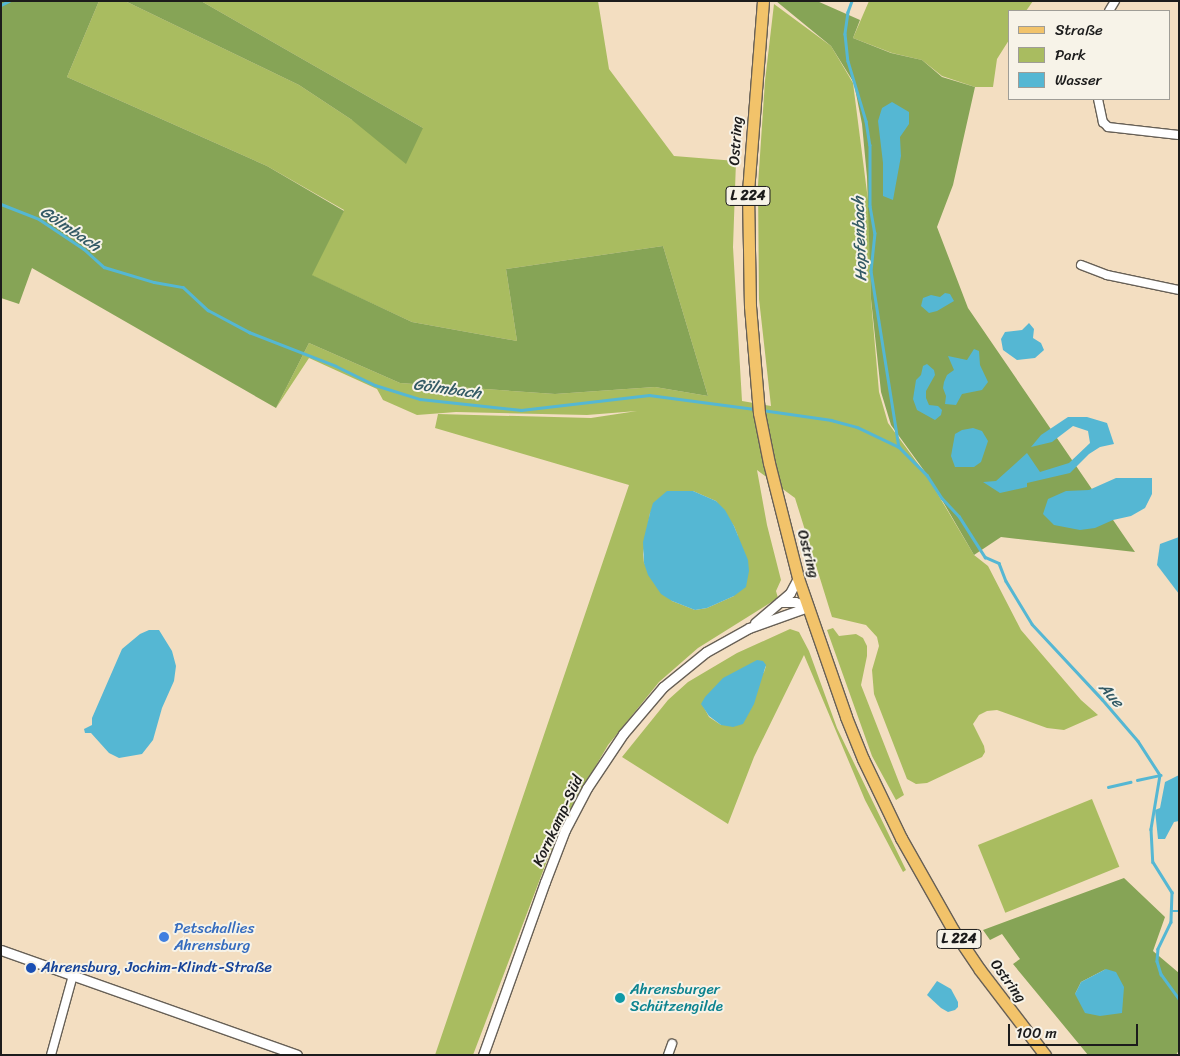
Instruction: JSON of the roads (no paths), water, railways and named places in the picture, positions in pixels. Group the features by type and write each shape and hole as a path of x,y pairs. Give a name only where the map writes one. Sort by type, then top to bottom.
{"main road":[{"name":"Ostring","path":"763,1 748,192 748,264 759,413 769,464 798,578 846,717 863,759 901,838 954,930 980,970 1045,1055"}],"street":[{"path":"1098,100 1102,120 1108,127 1179,135"},
{"path":"1081,265 1107,274 1179,290"},
{"name":"Kornkamp-Süd","path":"749,628 790,593 798,578"},
{"path":"780,602 795,602 808,606"},
{"name":"Kornkamp-Süd","path":"483,1055 562,839 574,812 602,764 642,710 663,687 706,652 749,628 808,606"},
{"path":"1,950 297,1055"},
{"path":"51,1055 73,975"},
{"path":"668,1055 672,1044"}],"water":[{"path":"892,102 909,112 909,124 900,137 901,156 893,200 883,196 883,163 878,121 882,108"},
{"path":"945,293 950,294 954,301 937,311 929,313 921,306 923,298 931,295 940,297"},
{"path":"1029,323 1034,329 1033,338 1041,343 1044,350 1035,358 1017,360 1003,350 1001,339 1005,332 1022,330"},
{"path":"974,349 979,351 980,365 988,382 982,390 962,394 956,405 945,404 944,382 947,375 954,370 948,356 967,360"},
{"path":"927,364 934,370 935,375 926,391 926,398 929,405 938,406 942,410 941,415 935,420 917,410 913,399 916,380 921,375 923,366"},
{"path":"1068,417 1087,417 1107,423 1114,444 1100,447 1089,454 1070,473 1027,483 1027,487 1000,493 983,482 996,481 1027,453 1040,472 1069,463 1090,443 1088,431 1073,426 1052,442 1031,447 1041,435"},
{"path":"973,428 982,431 988,441 981,462 974,467 955,467 951,456 955,434 962,430"},
{"path":"1116,478 1152,478 1152,494 1145,508 1131,516 1113,520 1095,528 1080,530 1054,525 1043,514 1048,499 1066,491 1089,490"},
{"path":"667,491 693,491 716,501 725,510 748,560 749,571 746,587 734,596 707,608 695,610 672,601 661,594 648,575 644,563 643,542 653,503"},
{"path":"1179,537 1179,594 1157,565 1160,544"},
{"path":"149,630 159,630 172,651 176,666 174,681 162,708 153,740 142,754 119,758 109,753 91,733 85,733 84,729 92,725 92,718 122,649 140,634"},
{"path":"757,660 763,661 766,665 754,704 743,724 733,727 721,725 709,716 701,704 723,678"},
{"path":"1179,775 1179,821 1174,822 1165,839 1158,839 1155,810 1160,808 1165,782"},
{"path":"1106,969 1116,972 1124,987 1122,1013 1100,1016 1085,1013 1075,994 1081,982"},
{"path":"937,981 951,989 958,1002 958,1007 955,1010 948,1012 927,995"}],"waterway":[{"path":"1,5 9,1"},
{"name":"Hopfenbach","path":"852,1 848,12 845,34 848,61 866,121 870,145 870,206 875,233 871,271 899,447"},
{"name":"Gölmbach","path":"1,204 39,219 84,249 104,267 154,282 183,287 208,310 249,332 336,366 375,385 420,399 521,410 649,395 756,409"},
{"name":"Aue","path":"762,410 831,420 857,427 899,447 927,475 942,498 959,516 985,557 999,563 1006,581 1032,624 1102,699 1138,741 1160,775 1151,829 1153,862 1172,892 1171,922 1158,949 1157,961 1161,974 1179,999"},
{"path":"1137,780 1160,775"},
{"path":"1108,787 1130,782"},
{"name":"Aue","path":"1171,911 1179,911"}],"place":[{"name":"Petschallies Ahrensburg","path":"164,937"},
{"name":"Ahrensburg, Jochim-Klindt-Straße","path":"31,968"},
{"name":"Ahrensburger Schützengilde","path":"620,998"}]}
